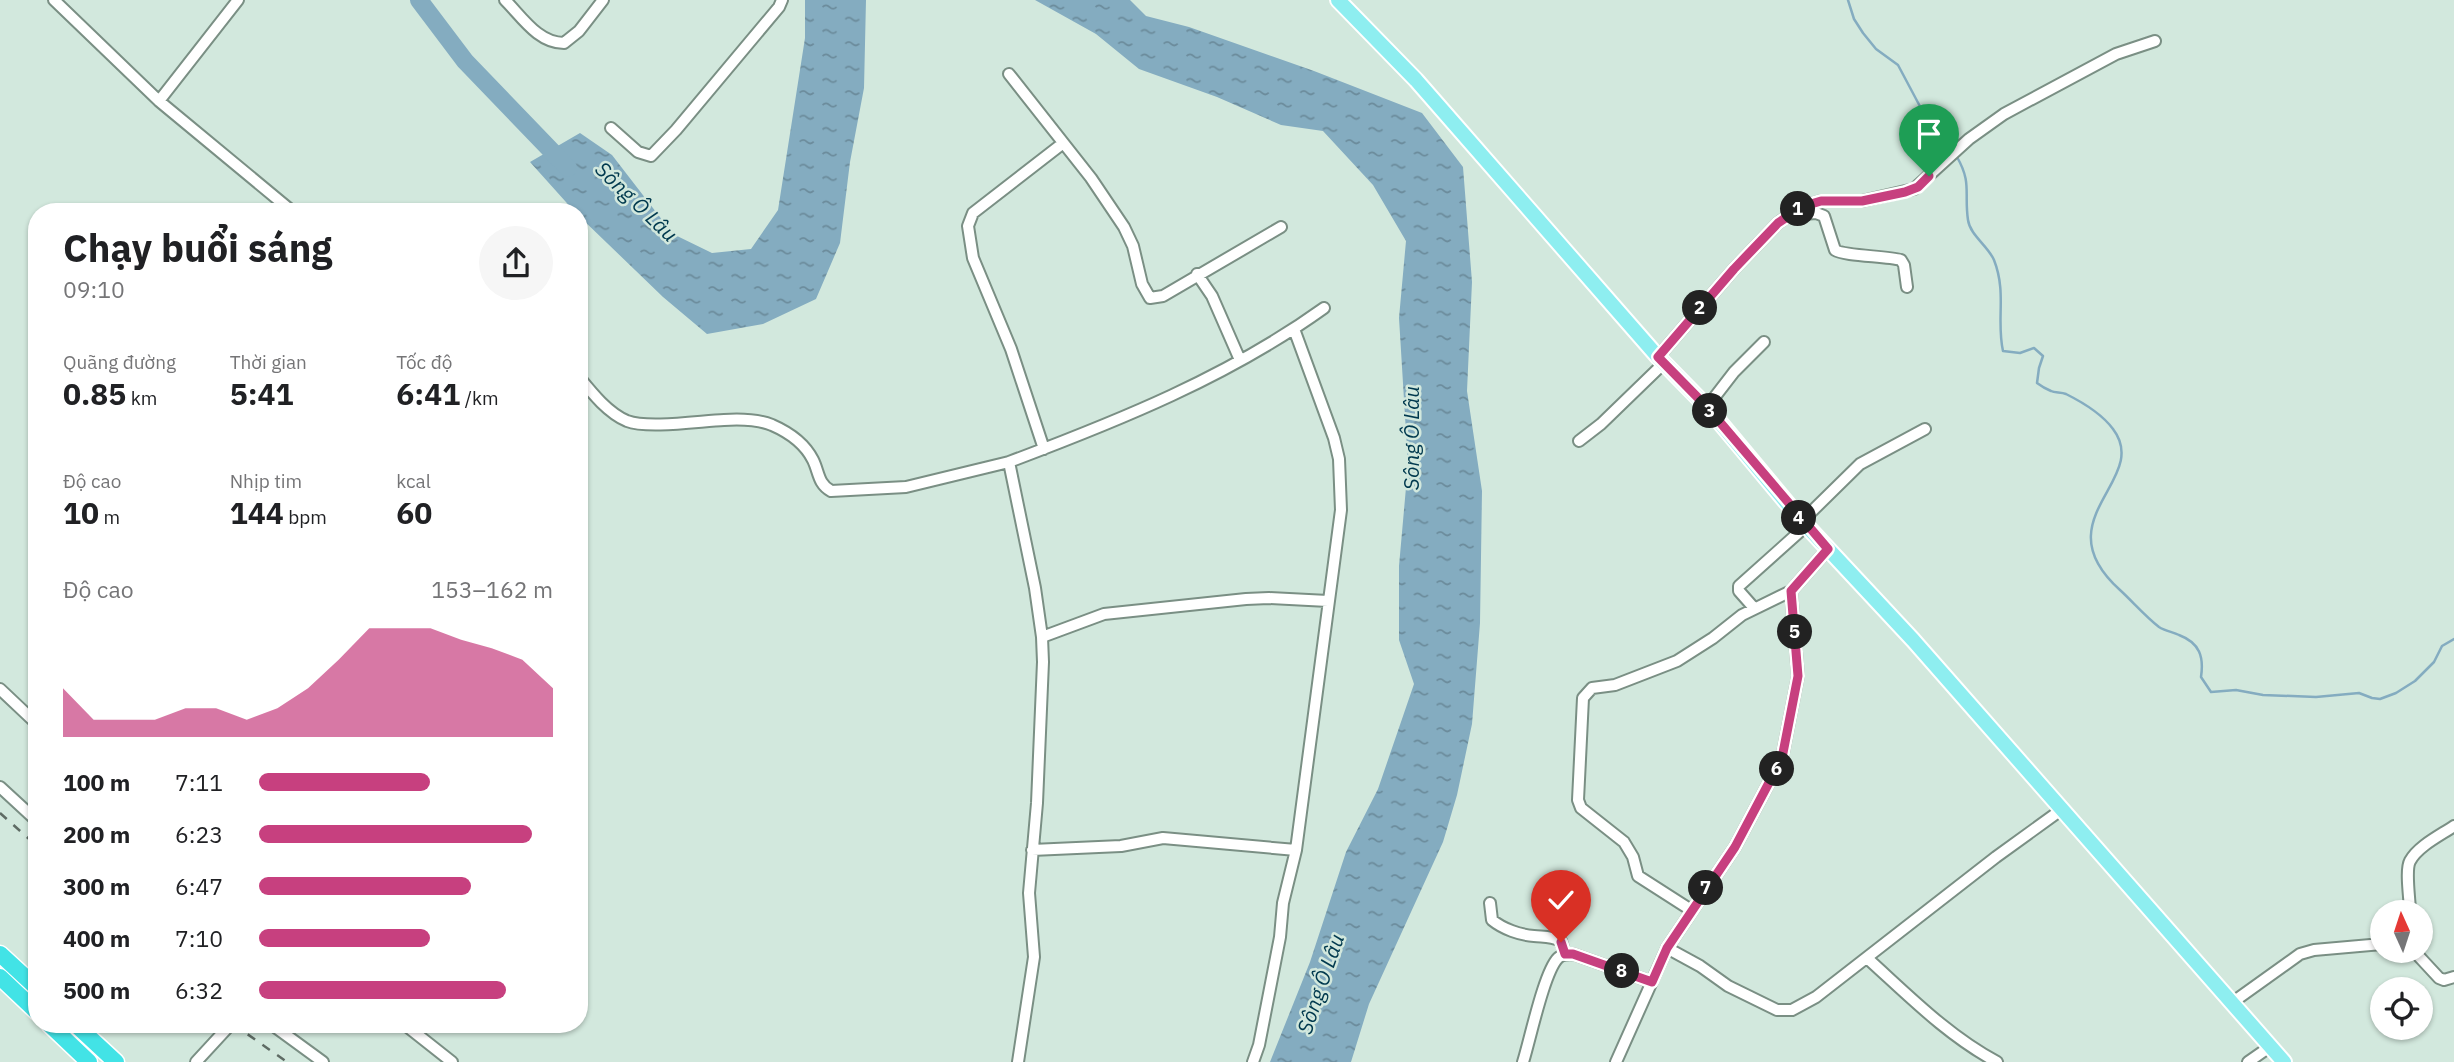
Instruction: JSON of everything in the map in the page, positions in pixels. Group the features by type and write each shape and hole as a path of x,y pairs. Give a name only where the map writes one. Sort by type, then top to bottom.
{"highway":[{"path":"0,954 28,980"},
{"path":"1,980 28,1004"},
{"path":"58,1033 87,1061"},
{"path":"85,1033 116,1062"}],"main road":[{"path":"1338,0 1416,80 1661,360 1707,407 1804,523 1913,640 2284,1062"}],"street":[{"path":"54,0 159,101 282,203"},
{"path":"159,101 238,0"},
{"path":"505,0 538,34 553,43 564,43 579,31 603,0"},
{"path":"611,128 638,152 651,156 779,7 782,0"},
{"path":"1579,440 1601,424 1661,360 1734,269 1778,223 1801,207 1821,201 1862,201 1914,190 1969,139 2004,114 2116,54 2155,41"},
{"path":"1009,74 1091,178 1124,227 1133,246 1142,284 1150,298 1163,296 1281,227"},
{"path":"1044,449 1011,349 972,258 968,226 973,213 1062,144"},
{"path":"1790,215 1816,213 1824,216 1835,250 1839,253 1860,253 1900,260 1904,265 1907,287"},
{"path":"1197,274 1212,296 1240,360"},
{"path":"588,387 612,412 634,423 754,420 775,426 808,451 820,482 831,491 905,487 1009,462 1141,410 1240,360 1324,308"},
{"path":"1253,1062 1259,1045 1280,937 1283,903 1296,850 1341,510 1339,459 1328,419 1294,329"},
{"path":"1707,407 1734,372 1764,342"},
{"path":"1754,608 1739,591 1739,586 1860,464 1925,429"},
{"path":"1009,462 1035,588 1042,637 1040,760 1029,893 1034,957 1018,1062"},
{"path":"1691,910 1638,876 1633,856 1624,842 1581,808 1578,800 1582,702 1585,694 1592,688 1615,685 1677,661 1695,651 1754,608 1791,591 1828,549"},
{"path":"1616,1062 1667,948 1735,847 1782,758 1798,676 1791,591"},
{"path":"1042,637 1104,614 1257,598 1328,601"},
{"path":"0,689 28,715"},
{"path":"0,787 28,813"},
{"path":"1667,948 1700,966 1728,986 1777,1010 1799,1007 1816,997 2061,810"},
{"path":"2409,900 2410,861 2454,826"},
{"path":"1032,850 1122,846 1171,838 1296,850"},
{"path":"1490,903 1492,920 1497,925 1534,936 1552,937 1561,942 1565,954"},
{"path":"2233,1002 2300,954 2314,950 2370,945"},
{"path":"1523,1062 1550,973 1559,957 1573,954 1652,982"},
{"path":"1867,958 1946,1027 1997,1062"},
{"path":"2425,963 2439,978 2444,980 2454,977"},
{"path":"196,1062 223,1033"},
{"path":"283,1033 323,1062"},
{"path":"415,1033 450,1061"},
{"path":"2248,1062 2271,1046"}],"water":[{"path":"805,0 866,0 864,88 850,162 840,243 816,299 763,324 707,334 663,297 588,225 588,203 567,203 530,162 580,133 612,155 673,234 712,253 751,249 778,210 805,38"},
{"path":"1035,0 1130,0 1146,16 1189,27 1422,113 1463,167 1472,282 1467,391 1482,491 1480,623 1472,724 1457,795 1443,842 1369,1004 1351,1062 1270,1062 1310,962 1346,852 1378,789 1414,684 1399,640 1399,566 1408,465 1399,318 1406,241 1373,185 1323,131 1281,125 1217,97 1139,69 1096,34"}],"waterway":[{"name":"Sông Ô Lâu","path":"419,0 465,61 568,168"},
{"path":"1848,0 1854,19 1863,33 1876,49 1898,65 1932,129 1951,148"},
{"path":"1957,157 1966,181 1969,225 1991,255 1998,272 2003,351 2020,353 2034,348 2043,356 2037,383 2053,392 2066,394 2098,413 2113,429 2121,448 2119,466 2093,521 2091,542 2099,565 2154,623 2192,642 2201,657 2201,677 2211,692 2236,690 2263,695 2316,697 2359,693 2380,699 2415,681 2434,662 2442,646 2454,639"}],"railway":[{"path":"0,813 28,838"},
{"path":"246,1033 287,1062"}],"route":[{"path":"1561,942 1565,954 1573,954 1652,982 1667,948 1735,847 1779,767 1798,676 1791,591 1828,549 1707,407 1658,357 1734,269 1778,223 1801,207 1821,201 1862,201 1914,190 1929,176"}]}
